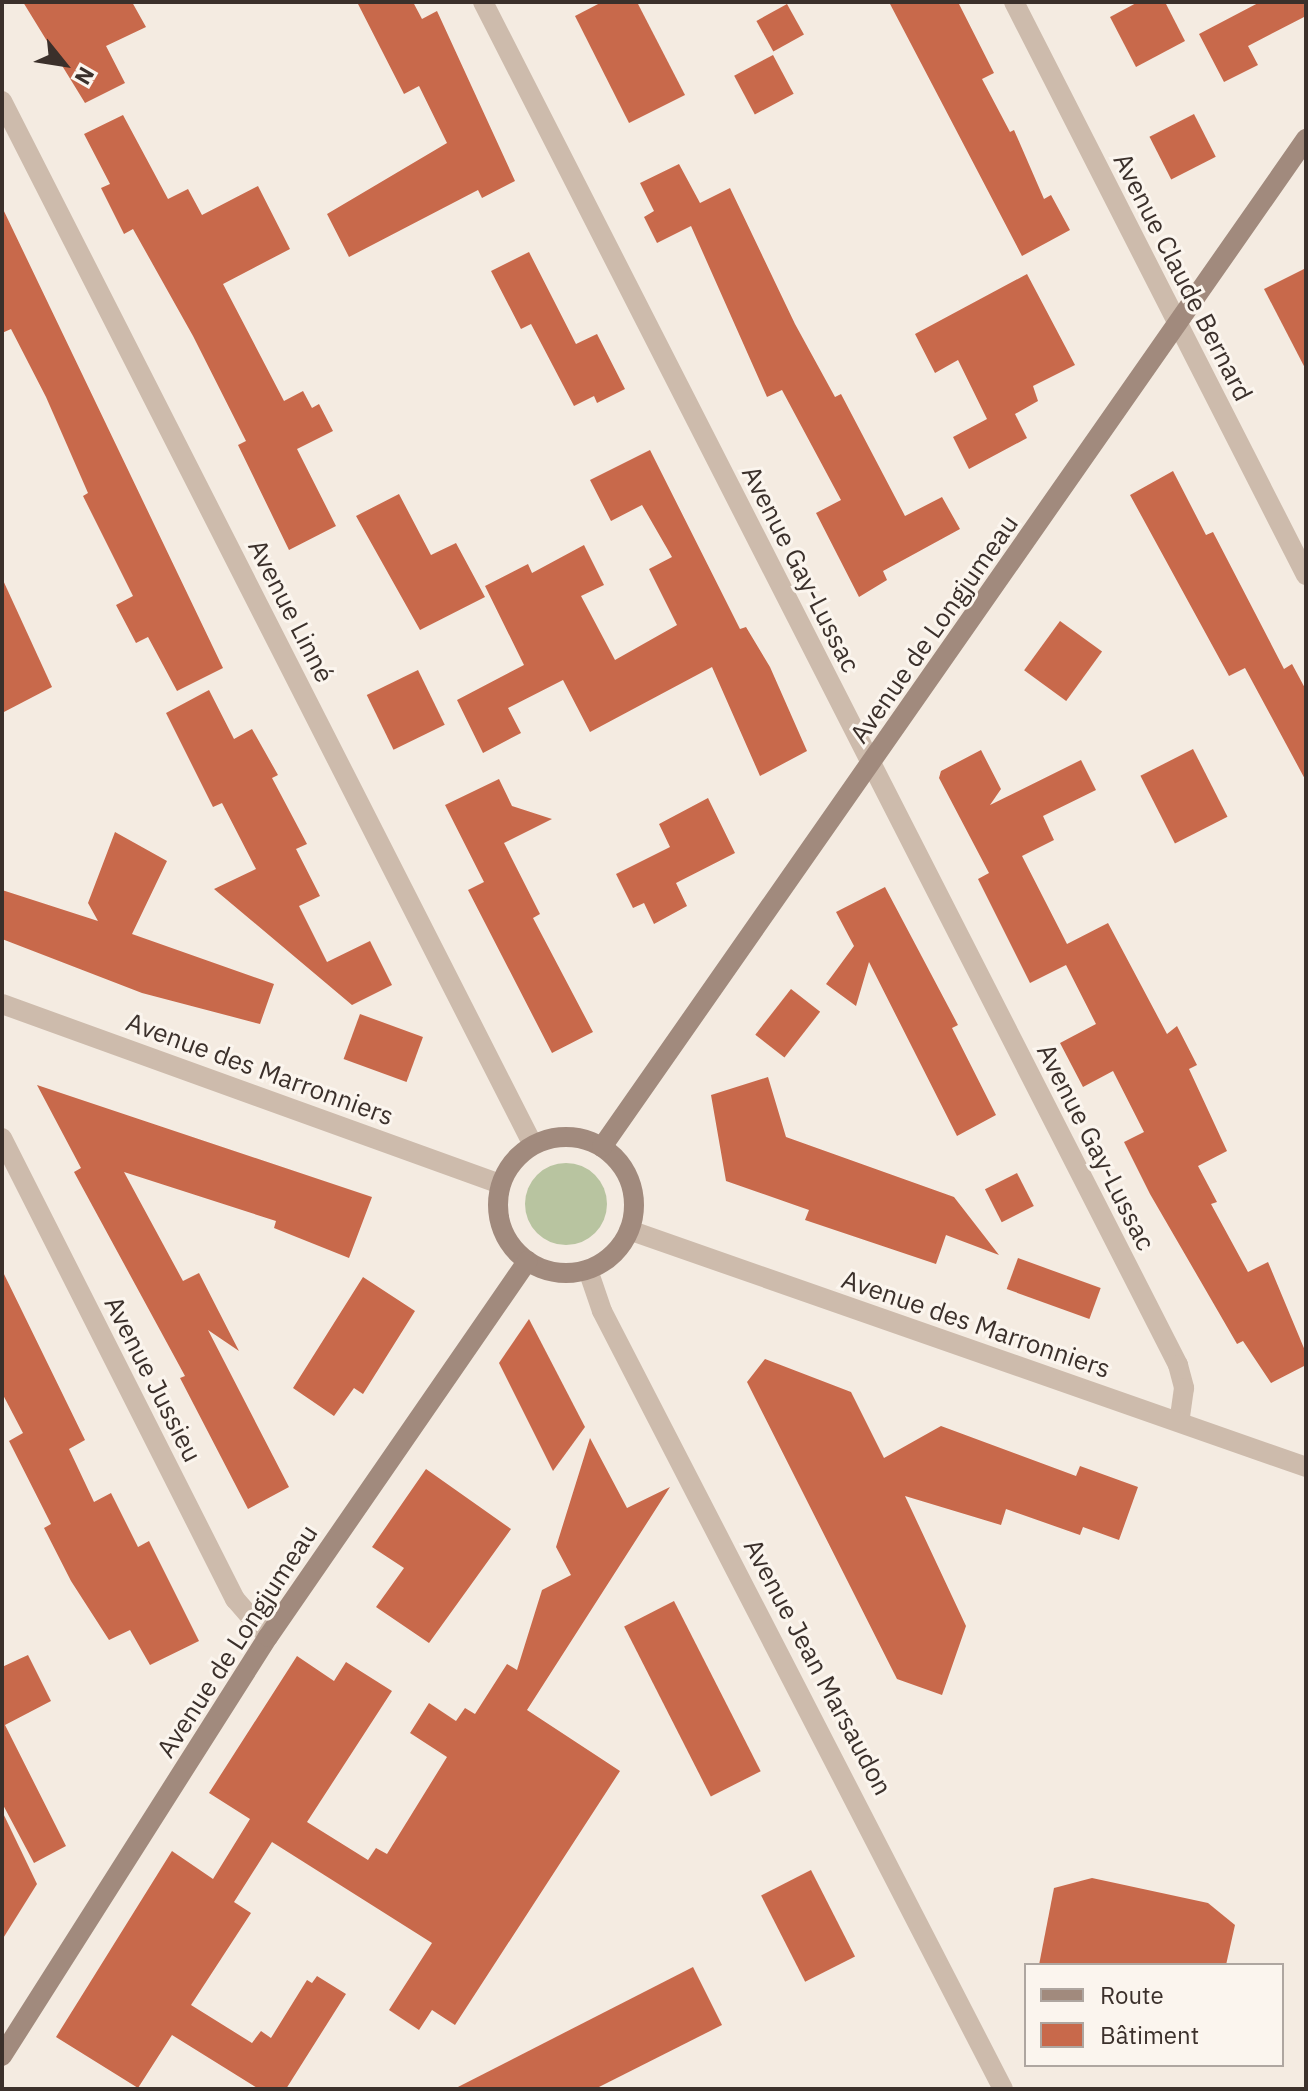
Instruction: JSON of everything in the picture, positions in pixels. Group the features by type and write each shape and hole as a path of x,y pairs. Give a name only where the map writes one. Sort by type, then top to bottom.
{"street":[{"name":"Avenue Gay-Lussac","path":"483,2 1178,1365 1184,1388 1179,1422"},
{"name":"Avenue Claude Bernard","path":"1014,2 1306,575"},
{"name":"Avenue Linné","path":"2,101 533,1145"},
{"name":"Avenue de Longjumeau","path":"602,1147 1306,139"},
{"name":"Avenue des Marronniers","path":"2,1004 500,1184"},
{"path":"567,1136 602,1147 631,1183 629,1230 620,1247 588,1270 545,1270 527,1261 501,1227 500,1184 533,1145 567,1136"},
{"name":"Avenue Jussieu","path":"2,1138 235,1599 268,1637"},
{"name":"Avenue des Marronniers","path":"629,1230 1306,1467"},
{"name":"Avenue de Longjumeau","path":"2,2056 268,1637 527,1261"},
{"name":"Avenue Jean Marsaudon","path":"588,1270 602,1311 1003,2089"}],"green space":[{"path":"566,1163 582,1166 595,1175 604,1188 607,1204 604,1220 595,1233 582,1242 566,1245 550,1242 537,1233 528,1220 525,1204 528,1188 537,1175 550,1166"}],"building":[{"path":"23,2 132,2 146,27 106,46 125,83 85,103"},
{"path":"357,2 413,2 422,19 437,11 515,181 482,198 478,190 349,257 327,214 447,143 419,86 404,94"},
{"path":"602,2 637,2 685,95 629,123 575,16"},
{"path":"889,2 958,2 994,73 982,79 1010,132 1014,130 1044,199 1051,195 1070,230 1022,256"},
{"path":"1138,2 1165,2 1185,41 1136,67 1110,17"},
{"path":"1260,2 1306,2 1306,16 1248,46 1258,65 1224,82 1199,34"},
{"path":"787,4 804,35 773,52 756,21"},
{"path":"773,55 794,94 755,115 734,76"},
{"path":"1194,114 1216,157 1171,179 1149,137"},
{"path":"123,115 168,199 188,189 202,215 258,186 290,249 223,284 284,401 303,391 312,408 319,404 333,431 297,449 336,526 289,550 238,445 246,441 193,336 133,229 124,234 101,188 110,184 84,134"},
{"path":"679,164 700,203 730,188 795,324 835,397 841,394 905,516 942,497 960,529 883,571 887,580 859,597 816,513 841,500 782,390 767,397 691,226 657,243 644,217 654,211 640,183"},
{"path":"2,207 223,668 177,691 148,637 136,643 116,605 133,596 83,496 88,493 46,397 11,329 2,333"},
{"path":"529,252 576,344 597,334 625,389 597,403 594,396 574,406 531,324 521,329 491,271"},
{"path":"1306,268 1306,370 1264,289"},
{"path":"1027,274 1075,365 1033,386 1038,401 1015,414 1027,438 969,469 953,437 987,419 958,360 935,373 915,334"},
{"path":"650,450 740,629 746,627 770,667 807,751 760,776 712,667 590,732 563,680 508,708 521,733 483,753 457,700 524,665 485,586 528,564 532,573 584,545 604,585 581,596 615,660 677,625 649,569 672,557 642,505 611,521 590,480"},
{"path":"1173,471 1206,535 1213,532 1284,669 1292,664 1306,690 1306,781 1245,668 1229,676 1130,495"},
{"path":"399,494 431,555 456,543 485,597 420,630 356,516"},
{"path":"2,578 52,687 2,713"},
{"path":"1060,621 1102,652 1066,701 1024,670"},
{"path":"418,670 445,725 394,750 367,695"},
{"path":"209,690 234,739 252,729 278,775 272,778 307,844 296,849 320,896 299,906 327,962 370,941 392,985 352,1005 214,889 256,869 222,803 213,807 166,713"},
{"path":"1193,749 1228,817 1175,844 1140,776"},
{"path":"981,750 1001,789 990,805 1081,760 1096,790 1043,816 1054,840 1022,856 1067,944 1108,923 1167,1034 1177,1026 1197,1065 1189,1069 1227,1151 1198,1166 1217,1202 1211,1204 1248,1272 1268,1262 1306,1353 1306,1365 1271,1383 1243,1341 1237,1344 1150,1194 1124,1142 1144,1132 1113,1071 1083,1087 1060,1043 1096,1024 1066,965 1030,983 978,879 989,873 939,778 941,771"},
{"path":"499,779 512,806 552,819 504,843 540,914 533,918 593,1032 552,1053 468,890 484,882 445,805"},
{"path":"708,798 735,853 676,883 687,906 654,924 644,903 633,908 616,874 670,847 659,824"},
{"path":"115,832 167,861 132,934 274,984 260,1024 142,993 2,939 2,890 98,921 88,903"},
{"path":"885,887 958,1025 952,1028 996,1115 957,1136 869,962 856,1006 826,984 854,946 836,912"},
{"path":"791,989 820,1012 784,1057 755,1035"},
{"path":"360,1014 423,1037 407,1082 344,1059"},
{"path":"768,1077 786,1137 954,1197 999,1255 946,1235 936,1264 805,1220 809,1210 726,1181 711,1095"},
{"path":"37,1085 372,1197 349,1258 274,1228 276,1221 124,1172 183,1281 199,1273 239,1351 208,1330 289,1487 248,1509 180,1378 185,1376 74,1172 81,1168"},
{"path":"1017,1173 1034,1206 1002,1222 985,1189"},
{"path":"1018,1258 1101,1288 1089,1319 1007,1289"},
{"path":"2,1270 85,1440 69,1449 94,1502 111,1493 138,1547 149,1541 199,1641 150,1665 130,1630 109,1640 71,1581 44,1528 51,1524 9,1441 23,1433 2,1393"},
{"path":"363,1277 415,1311 363,1394 354,1388 334,1416 293,1388"},
{"path":"529,1319 585,1427 553,1471 499,1363"},
{"path":"765,1359 851,1392 884,1458 941,1426 1076,1476 1080,1466 1138,1487 1119,1540 1083,1527 1080,1535 1006,1509 1001,1525 905,1496 966,1626 942,1695 897,1679 747,1382"},
{"path":"590,1438 627,1508 670,1487 527,1710 620,1771 455,2025 432,2010 419,2030 389,2010 432,1943 272,1842 234,1902 251,1913 191,2005 252,2043 261,2031 271,2038 307,1980 312,1983 317,1976 346,1994 286,2089 259,2089 172,2035 138,2088 56,2037 172,1851 213,1879 250,1819 209,1793 297,1656 334,1681 346,1662 392,1691 307,1822 368,1860 376,1848 387,1854 447,1757 410,1733 429,1703 456,1721 465,1708 475,1714 507,1664 517,1670 542,1590 571,1575 556,1547"},
{"path":"426,1469 511,1529 429,1643 376,1607 404,1568 372,1547"},
{"path":"674,1601 761,1771 711,1797 624,1626"},
{"path":"28,1655 51,1701 5,1725 66,1846 34,1863 2,1803 2,1667"},
{"path":"2,1811 37,1884 2,1940"},
{"path":"811,1870 855,1956 805,1982 761,1895"},
{"path":"1092,1878 1208,1903 1235,1925 1226,1963 1039,1963 1054,1888"},
{"path":"693,1967 722,2025 595,2089 454,2089"}]}
